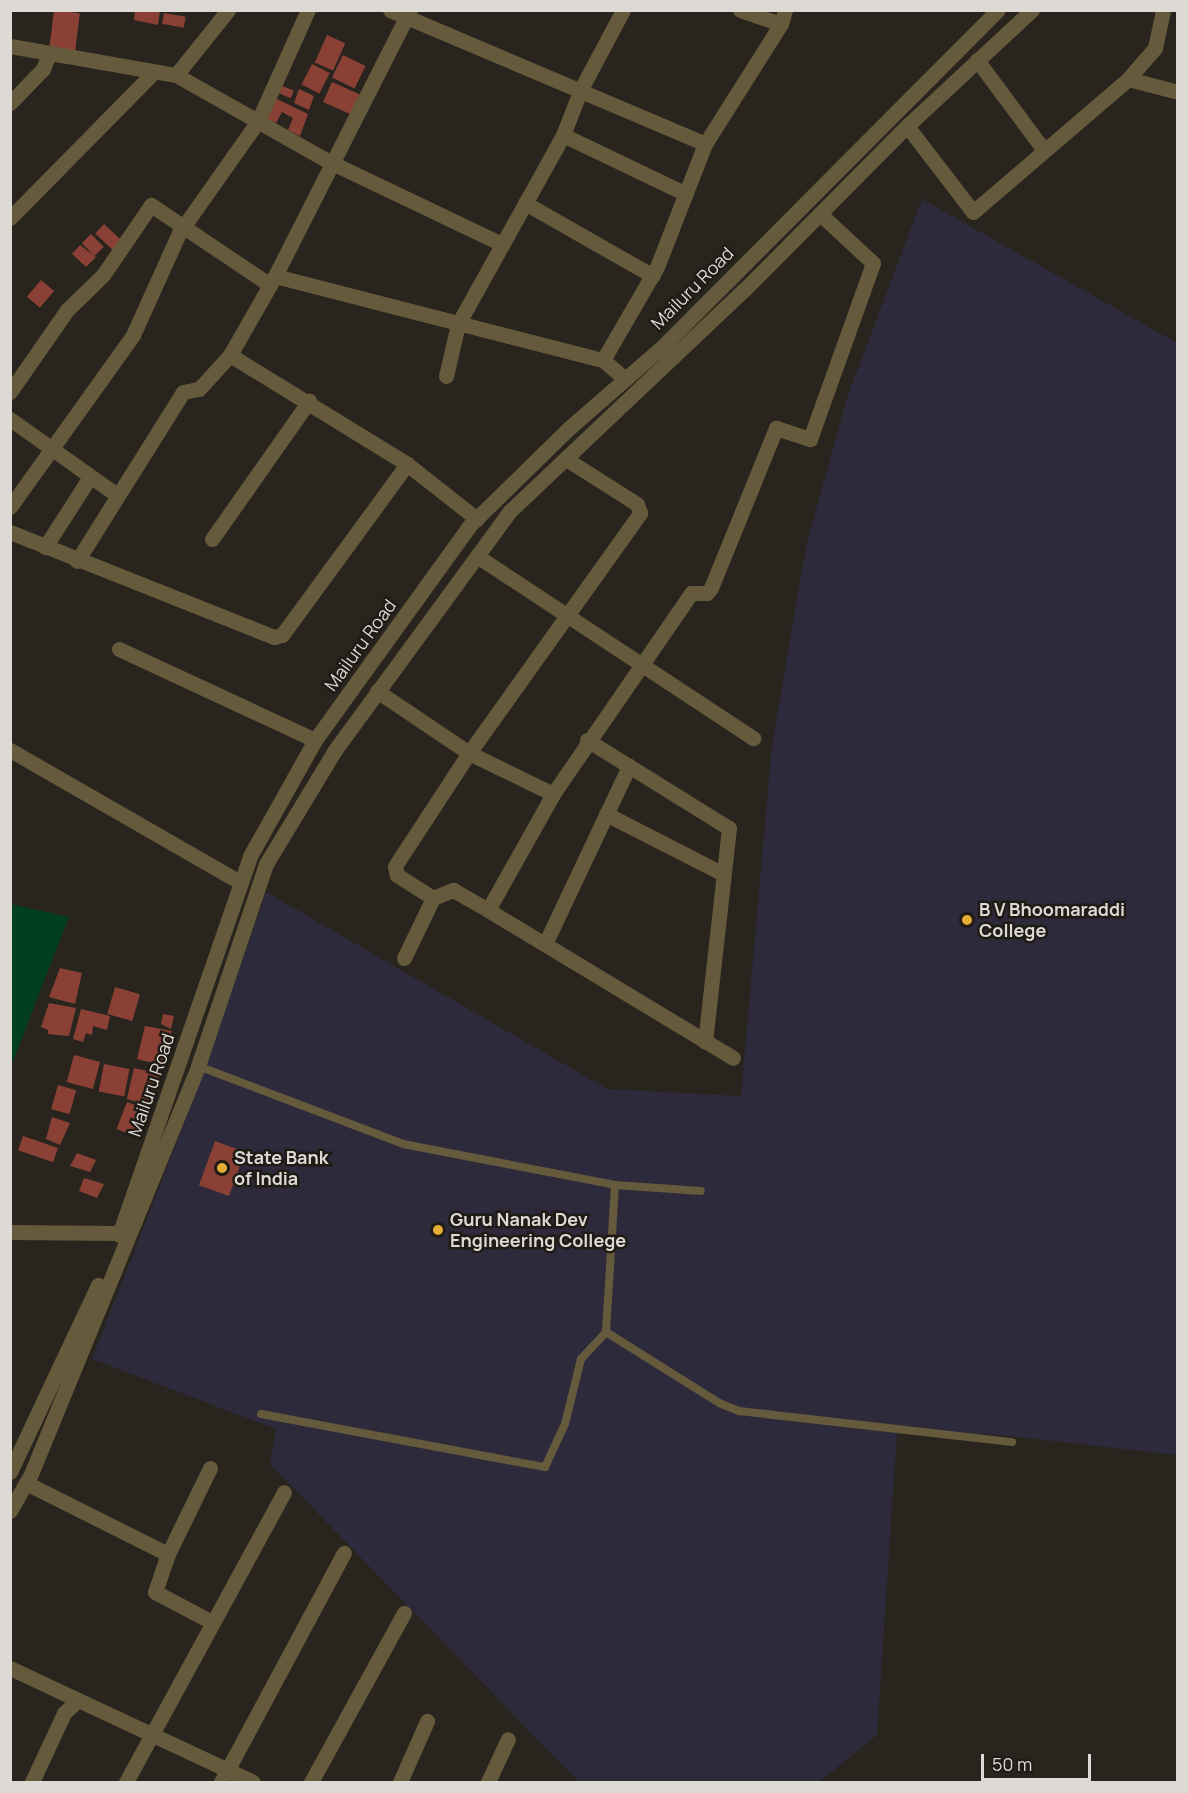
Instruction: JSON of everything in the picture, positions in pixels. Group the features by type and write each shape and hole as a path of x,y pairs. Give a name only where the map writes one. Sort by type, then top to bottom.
{"street":[{"path":"176,75 228,10"},
{"path":"10,507 133,335 184,226 258,121 308,10"},
{"path":"390,10 409,14 705,144"},
{"path":"446,376 458,324 500,243 564,135 581,89 623,10"},
{"path":"603,360 652,276 705,144 783,17 740,10"},
{"name":"Mailuru Road","path":"10,1472 119,1233 240,882 263,830 315,740 477,519 625,379 998,10"},
{"path":"10,1511 26,1483 198,1066 266,864 329,758 510,511 820,214 907,126 1032,10"},
{"path":"907,126 973,212 1043,149 1128,79 1155,48 1163,10"},
{"path":"77,561 183,393 199,389 230,355 272,280 330,162 409,14"},
{"path":"10,46 176,75 330,162 500,243"},
{"path":"10,103 43,69 49,54"},
{"path":"977,60 1043,149"},
{"path":"10,218 154,72"},
{"path":"1128,79 1178,92"},
{"path":"564,135 686,194"},
{"path":"525,202 652,276"},
{"path":"10,392 68,310 104,275 149,206 272,280 603,360 625,379"},
{"path":"488,910 553,794 587,740 691,593 706,593 711,588 776,428 810,439 873,263 820,214"},
{"path":"230,355 309,401 407,464 477,519"},
{"path":"212,539 309,401"},
{"path":"10,420 51,452 117,495"},
{"path":"433,897 397,875 395,866 469,753 568,617 641,510 638,504 566,459"},
{"path":"10,532 267,636 282,635 407,464"},
{"path":"45,547 90,477"},
{"path":"477,556 640,666 753,738"},
{"path":"119,649 315,740"},
{"path":"377,691 469,753 553,794"},
{"path":"587,740 729,828 705,1042"},
{"path":"10,750 240,882"},
{"path":"545,944 629,766"},
{"path":"606,814 723,874"},
{"path":"404,958 433,897 453,890 733,1058"},
{"path":"180,1061 198,1066"},
{"path":"10,1232 119,1233"},
{"path":"210,1468 168,1554 156,1594 212,1622"},
{"path":"26,1483 168,1554"},
{"path":"126,1782 284,1492"},
{"path":"225,1777 344,1553"},
{"path":"311,1782 404,1613"},
{"path":"12,1671 151,1734 225,1777 253,1782"},
{"path":"32,1782 64,1713 78,1700"},
{"path":"400,1782 428,1721"},
{"path":"488,1782 508,1739"}],"lane":[{"path":"198,1066 403,1144 615,1185 701,1191"},
{"path":"261,1414 545,1467 565,1424 581,1359 606,1332 615,1185"},
{"path":"606,1332 719,1402 739,1411 1012,1442"}],"shaded area":[{"path":"922,199 1177,343 1177,1455 1001,1435 897,1431 877,1735 819,1782 579,1782 270,1464 276,1429 92,1359 193,1101 266,892 607,1089 741,1096 772,744 807,542 848,395"}],"green space":[{"path":"10,904 69,917 11,1066"}],"building":[{"path":"54,10 80,13 75,51 49,48"},
{"path":"135,10 160,10 158,25 134,20"},
{"path":"164,13 186,17 184,28 162,24"},
{"path":"327,35 345,43 333,71 315,62"},
{"path":"343,55 365,66 355,88 332,77"},
{"path":"312,64 330,73 319,94 302,84"},
{"path":"332,82 359,94 350,114 323,102"},
{"path":"280,85 294,91 291,98 277,92"},
{"path":"299,89 314,96 309,110 294,103"},
{"path":"275,98 308,114 300,136 288,130 293,118 282,112 276,123 266,118"},
{"path":"104,224 123,242 114,251 95,234"},
{"path":"91,234 104,247 95,256 82,243"},
{"path":"80,245 96,257 86,267 72,254"},
{"path":"41,280 54,291 40,308 27,297"},
{"path":"60,968 82,973 75,1004 49,997"},
{"path":"115,987 140,994 132,1021 107,1014"},
{"path":"49,1003 76,1008 69,1036 48,1034 48,1030 41,1027"},
{"path":"81,1009 110,1016 107,1030 93,1026 92,1035 86,1033 83,1042 73,1039"},
{"path":"163,1014 174,1016 171,1029 161,1024"},
{"path":"145,1026 172,1031 161,1065 137,1059"},
{"path":"74,1055 100,1062 93,1089 67,1082"},
{"path":"104,1064 130,1069 124,1096 99,1091"},
{"path":"134,1068 159,1074 152,1105 127,1099"},
{"path":"58,1085 76,1090 69,1114 51,1109"},
{"path":"127,1102 145,1109 134,1136 117,1129"},
{"path":"52,1117 70,1123 60,1145 46,1139"},
{"path":"23,1136 58,1148 53,1162 18,1150"},
{"name":"State Bank of India","path":"215,1141 245,1152 229,1196 199,1185"},
{"path":"77,1153 96,1160 90,1172 70,1166"},
{"path":"84,1178 104,1184 97,1198 79,1191"}],"place":[{"name":"B V Bhoomaraddi College","path":"967,920"},
{"name":"State Bank of India","path":"222,1168"},
{"name":"Guru Nanak Dev Engineering College","path":"438,1230"}]}
